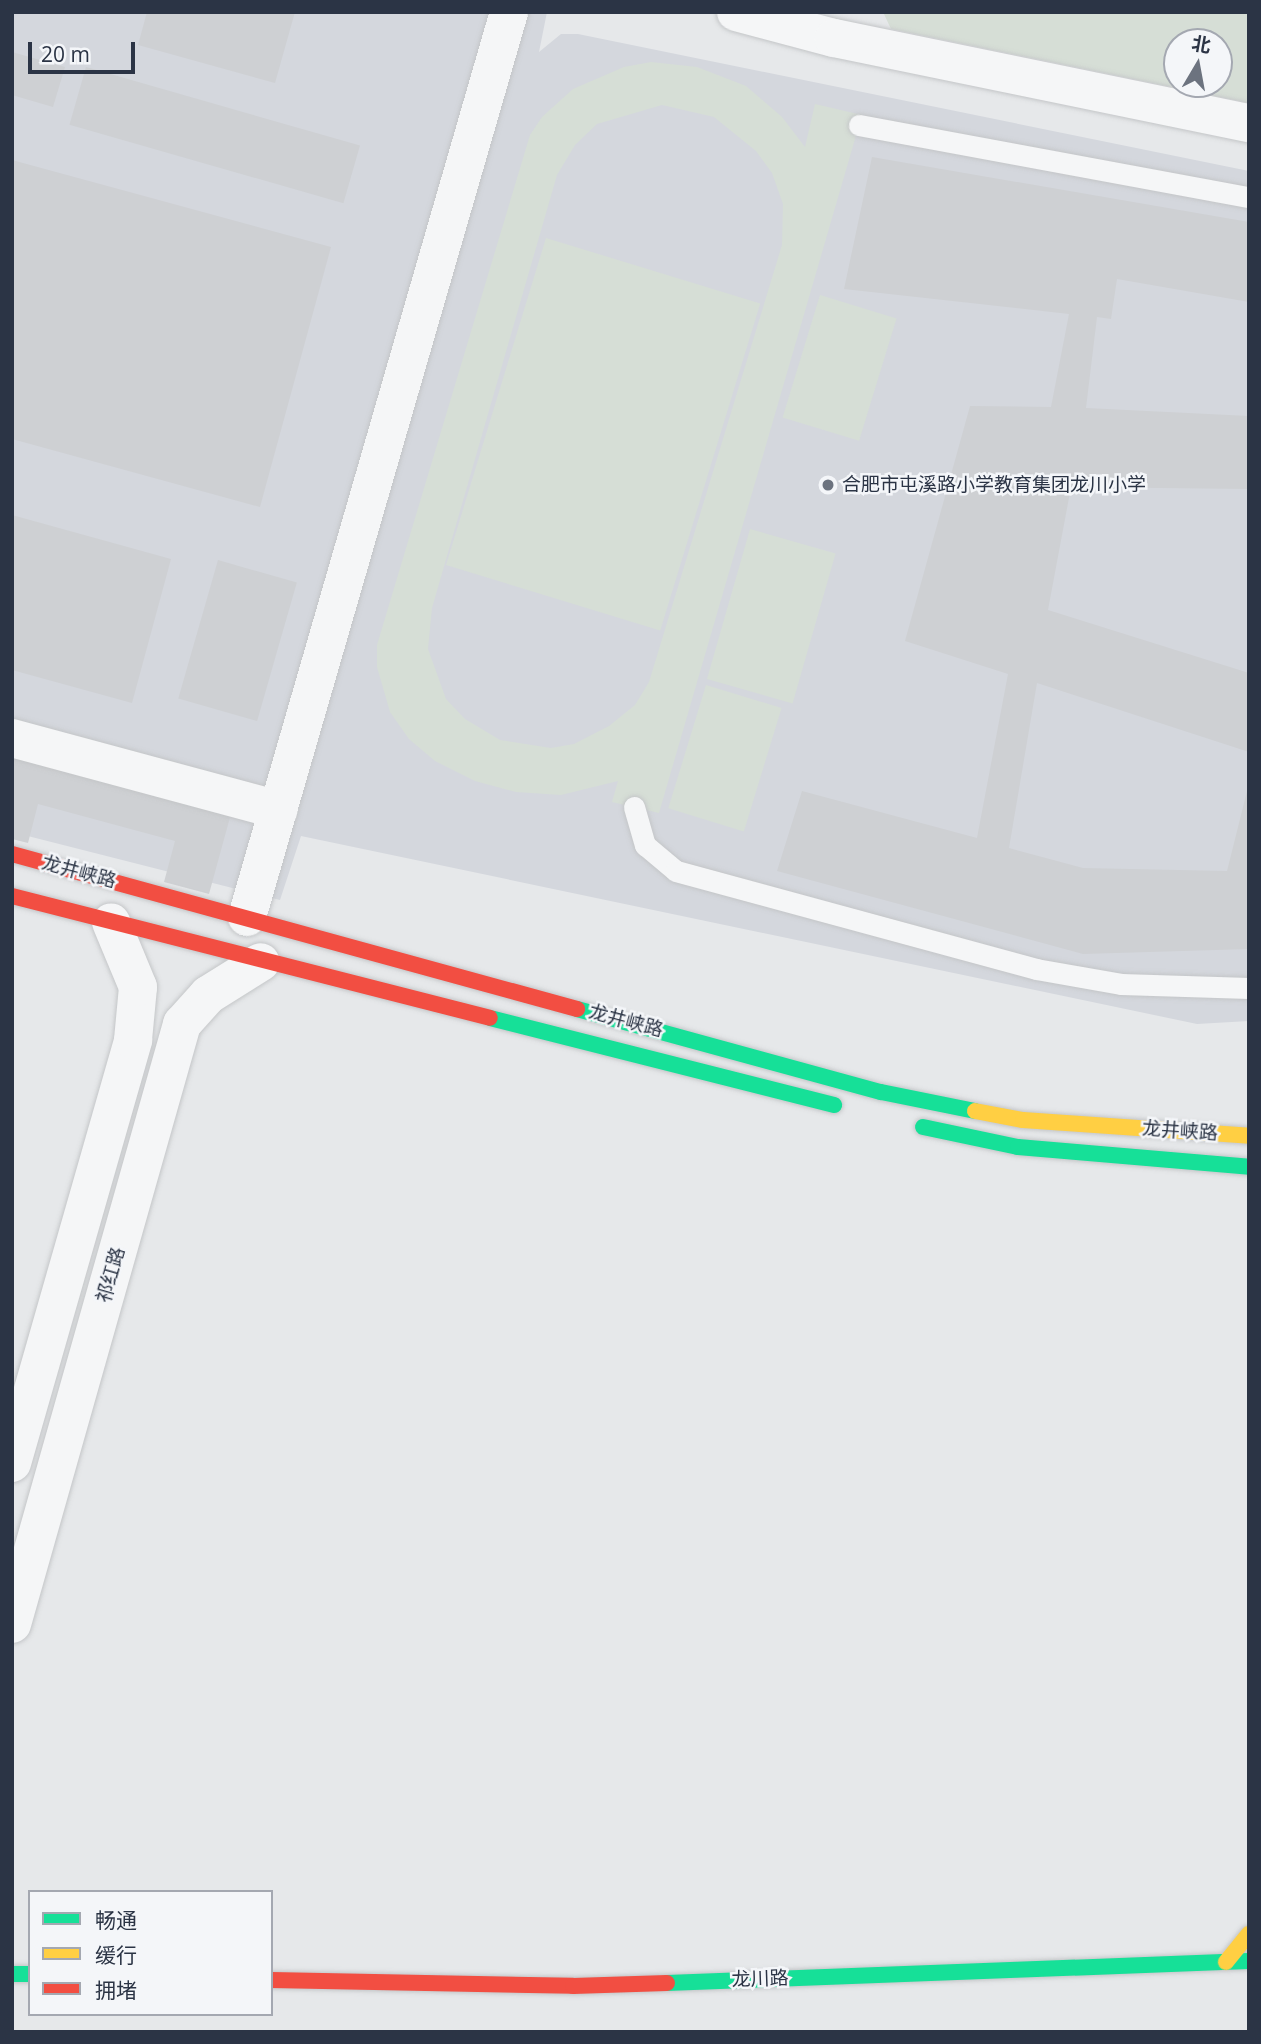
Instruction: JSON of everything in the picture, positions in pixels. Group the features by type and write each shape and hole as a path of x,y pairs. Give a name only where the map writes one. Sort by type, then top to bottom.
{"street":[{"path":"247,916 509,12"},
{"path":"736,12 837,25 1249,123"},
{"path":"12,738 278,810"},
{"name":"龙井峡路","path":"12,855 247,916 881,1092 1023,1120 1249,1136"},
{"name":"龙井峡路","path":"12,896 261,962 858,1111"},
{"path":"12,1463 133,1040 138,986 111,922"},
{"name":"祁红路","path":"12,1625 182,1024 208,995 261,962"},
{"name":"龙井峡路","path":"912,1125 1018,1147 1249,1167"},
{"path":"1226,1962 1249,1934"},
{"name":"龙川路","path":"273,1980 573,1986 1249,1961"}],"lane":[{"path":"859,125 1249,197"},
{"path":"634,807 640,833 652,855 676,871 1036,969 1121,984 1249,988"}],"shaded area":[{"name":"合肥市屯溪路小学教育集团龙川小学","path":"12,12 547,12 539,52 561,34 578,34 1249,171 1249,1021 1197,1024 301,836 280,900 12,832"},
{"path":"883,12 1249,12 1249,103 1225,98 1233,98 1233,28 1163,28 1163,85 891,29"},
{"path":"651,62 697,67 746,86 782,117 805,147 815,104 862,115 659,813 612,802 618,781 561,795 516,792 475,781 435,761 409,739 390,712 377,667 377,645 530,135 542,117 573,89 624,67","holes":["662,105 714,117 756,151 772,173 783,204 782,245 649,682 635,705 609,726 574,744 551,748 500,740 465,719 446,699 428,649 432,608 557,175 575,145 597,124"]},
{"path":"546,238 760,303 660,631 446,565"},
{"path":"820,295 897,318 859,441 783,417"},
{"path":"750,529 836,554 793,703 707,679"},
{"path":"706,685 782,708 744,831 668,808"}],"building":[{"path":"147,12 295,12 275,83 138,45"},
{"path":"12,52 65,67 53,107 12,95"},
{"path":"86,67 360,146 343,203 69,125"},
{"path":"872,157 1249,222 1249,302 1117,279 1111,319 1097,317 1086,408 1249,416 1249,489 1071,487 1048,610 1249,673 1249,752 1037,683 1009,848 1083,868 1227,871 1249,783 1249,949 1083,954 777,871 802,791 977,838 1008,674 905,641 970,406 1051,407 1069,314 844,289"},
{"path":"12,160 331,247 260,507 12,439"},
{"path":"12,515 171,559 132,703 12,670"},
{"path":"218,560 297,583 257,721 178,698"},
{"path":"12,751 232,810 209,894 164,882 175,841 38,804 28,843 12,839"}],"traffic: fast":[{"path":"577,1009 881,1092 975,1111"},
{"path":"490,1018 834,1105"},
{"path":"923,1127 1018,1147 1249,1167"},
{"path":"667,1983 1249,1961"},
{"path":"12,1974 28,1974"}],"traffic: slow":[{"path":"975,1111 1023,1120 1249,1136"},
{"path":"1226,1962 1249,1934"}],"traffic: jam":[{"path":"12,854 577,1009"},
{"path":"12,896 490,1018"},
{"path":"273,1980 573,1986 667,1983"}],"place":[{"name":"合肥市屯溪路小学教育集团龙川小学","path":"828,485"}]}
